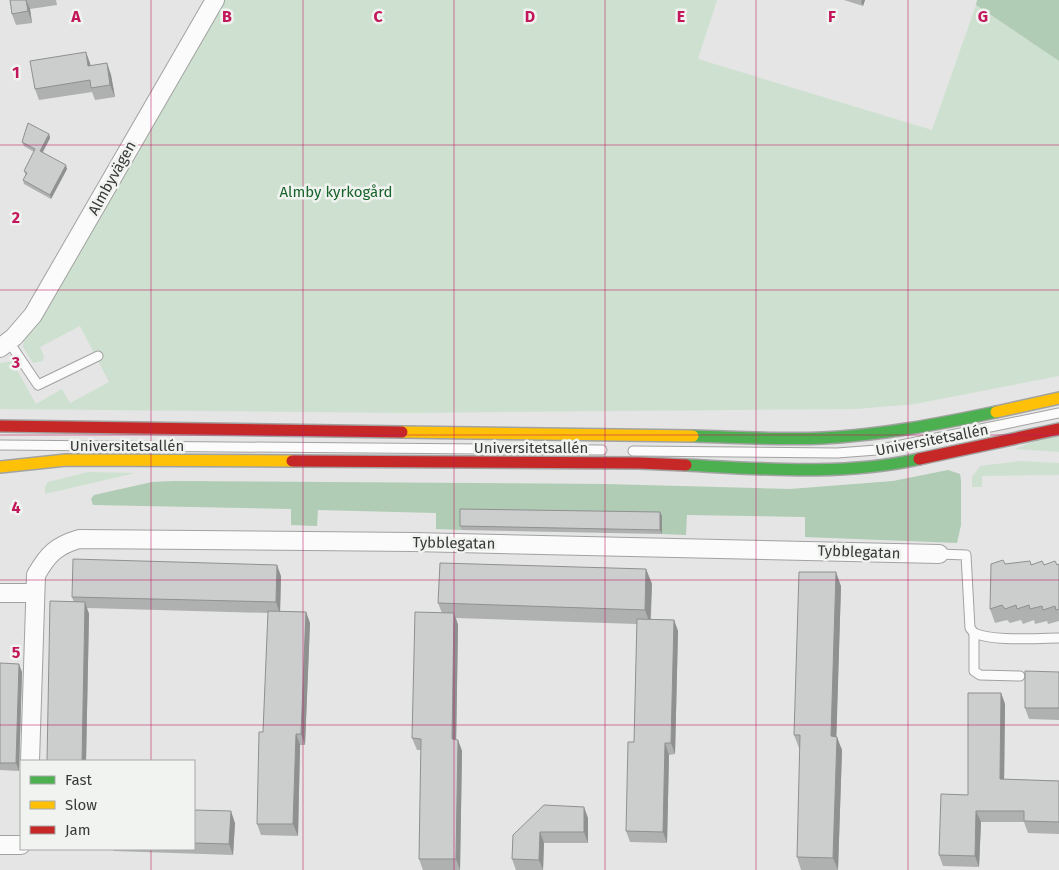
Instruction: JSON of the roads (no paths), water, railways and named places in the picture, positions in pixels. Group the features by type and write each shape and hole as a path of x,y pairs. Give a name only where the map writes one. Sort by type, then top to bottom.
{"main road":[{"name":"Universitetsallén","path":"0,426 820,438 874,434 942,423 1059,398"},
{"name":"Universitetsallén","path":"0,468 66,460 629,463 778,470 826,470 892,465 1059,429"}],"street":[{"name":"Almbyvägen","path":"4,345 33,315 215,0"},
{"name":"Tybblegatan","path":"30,760 36,575 45,560 60,545 79,539 413,542 939,554"},
{"path":"0,593 34,593"},
{"path":"0,845 20,846"}],"lane":[{"path":"4,345 38,385 98,356"},
{"path":"627,450 838,453 877,450 1059,413"},
{"path":"0,445 607,450"},
{"path":"939,554 966,556 970,628 974,633 974,671 980,675 1020,676"},
{"path":"974,633 996,637 1059,638"}],"park label":[{"name":"Almby kyrkogård","path":"336,192"}]}
